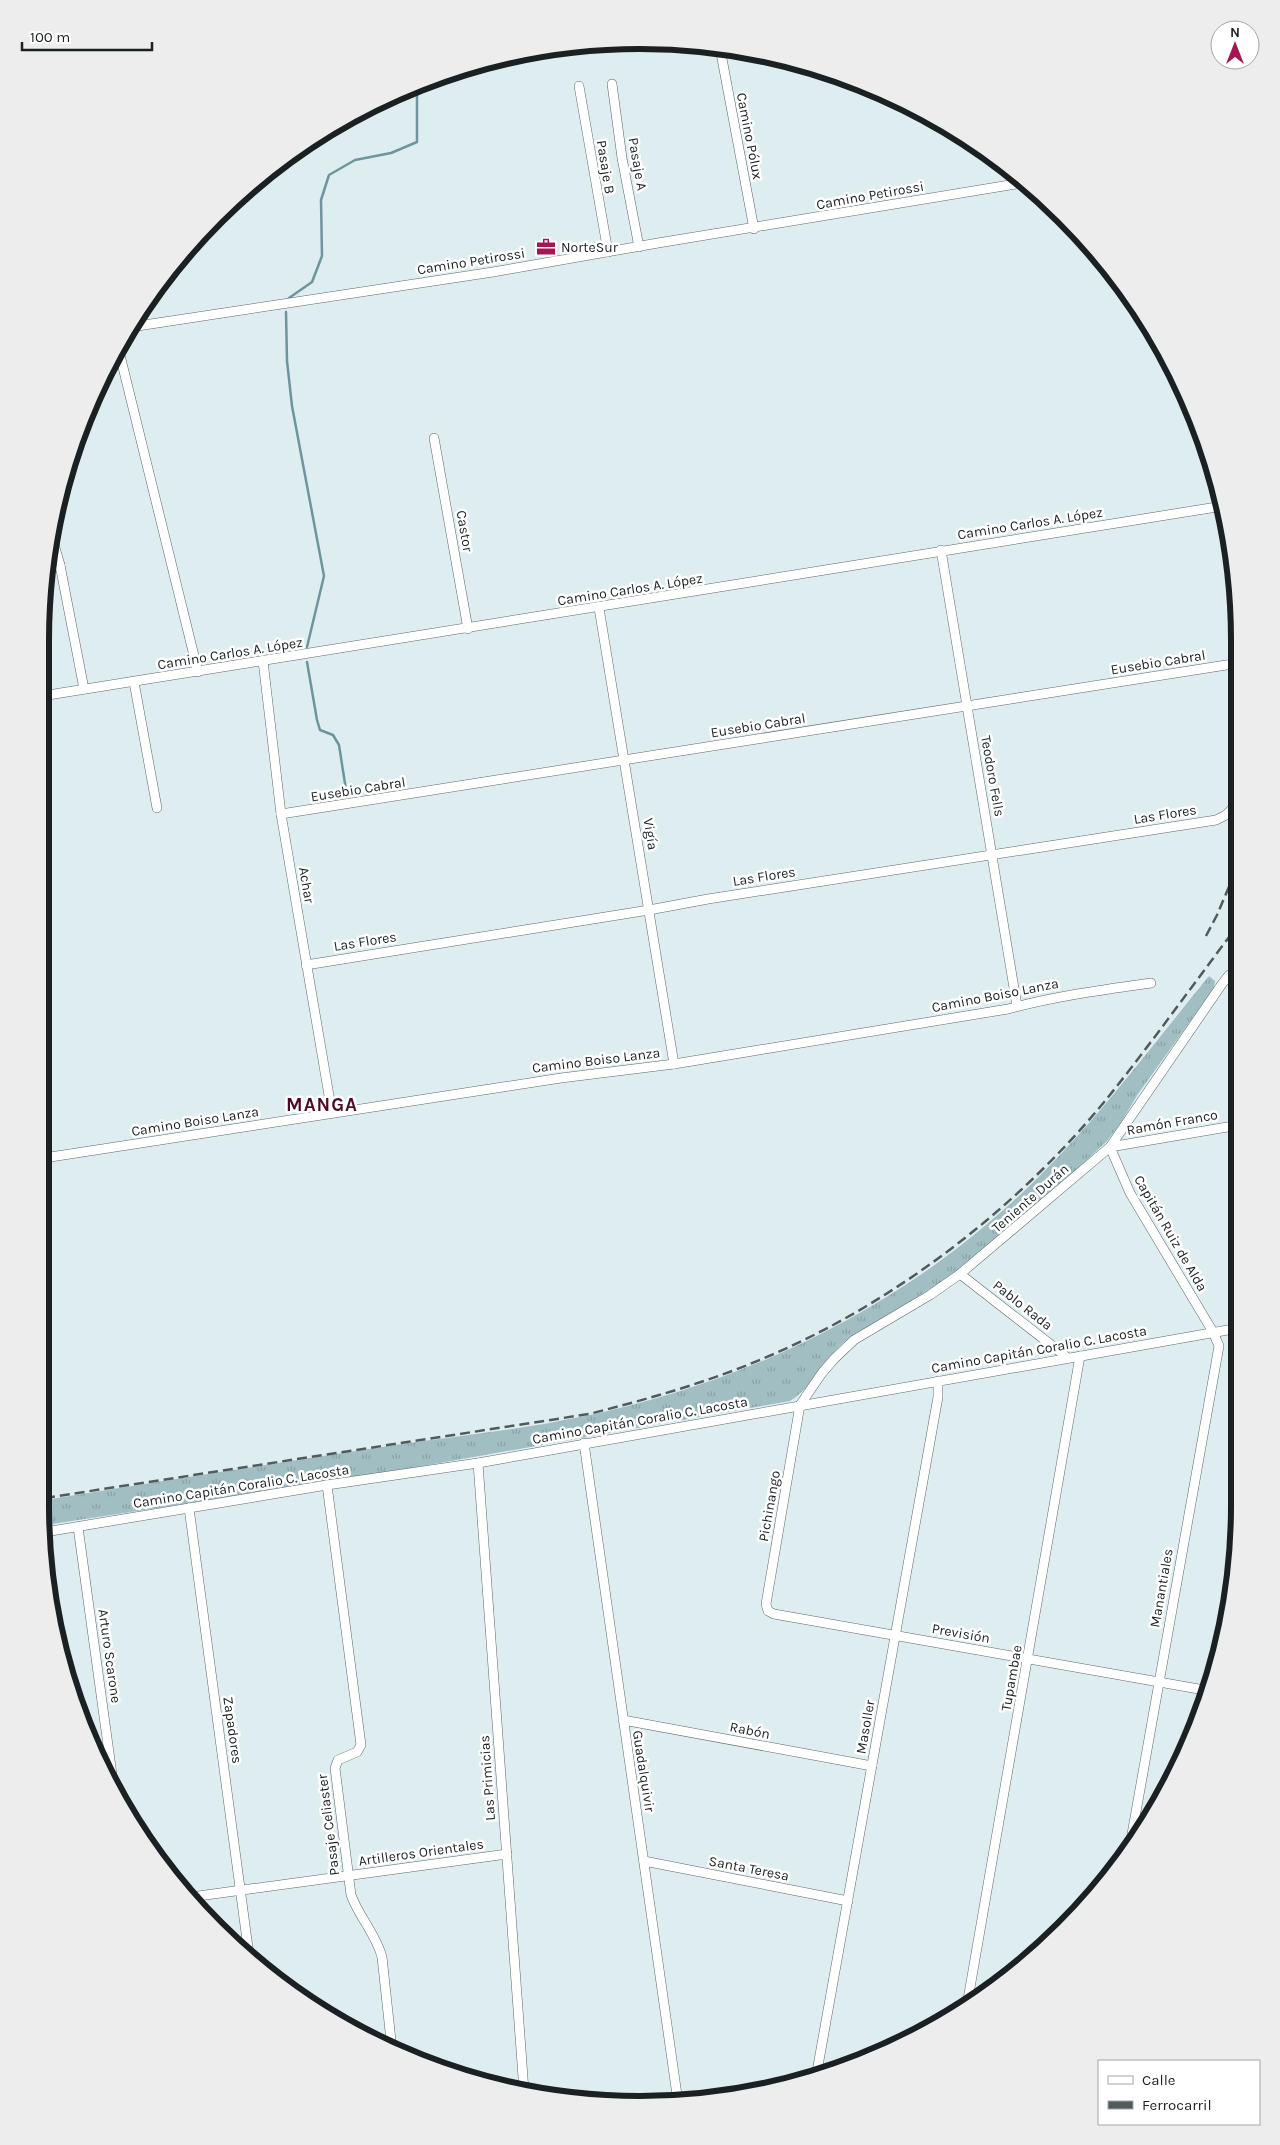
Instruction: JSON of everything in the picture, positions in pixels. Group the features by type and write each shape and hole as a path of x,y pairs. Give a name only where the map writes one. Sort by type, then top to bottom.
{"street":[{"name":"Camino Pólux","path":"721,55 754,229"},
{"name":"Pasaje A","path":"612,84 622,158 639,247"},
{"name":"Pasaje B","path":"579,86 608,252"},
{"name":"Camino Petirossi","path":"139,326 493,272 754,229 1015,183"},
{"path":"121,358 198,672"},
{"name":"Castor","path":"434,438 468,629"},
{"name":"Camino Carlos A. López","path":"49,695 599,608 941,550 1216,507"},
{"name":"Teodoro Fells","path":"941,550 1017,1006"},
{"path":"56,552 84,689"},
{"path":"54,567 60,566"},
{"name":"Vigía","path":"599,608 674,1064"},
{"name":"Achar","path":"263,661 281,814 332,1113"},
{"name":"Eusebio Cabral","path":"281,814 1231,664"},
{"path":"134,682 157,808"},
{"name":"Las Flores","path":"306,964 649,910 718,897 1216,820 1231,810"},
{"name":"Teniente Durán","path":"800,1405 834,1359 854,1340 930,1295 960,1274 1110,1147 1222,984 1231,974"},
{"name":"Camino Boiso Lanza","path":"49,1157 561,1078 674,1064 1017,1006 1084,992 1151,983"},
{"name":"Ramón Franco","path":"1110,1147 1231,1126"},
{"name":"Capitán Ruiz de Alda","path":"1110,1147 1130,1194 1214,1332"},
{"name":"Pablo Rada","path":"960,1274 1068,1358"},
{"name":"Camino Capitán Coralio C. Lacosta","path":"50,1531 327,1485 478,1463 1231,1329"},
{"name":"Manantiales","path":"1132,1833 1219,1346 1214,1332"},
{"name":"Tupambae","path":"968,1997 1029,1659 1080,1356"},
{"name":"Masoller","path":"818,2069 938,1397 938,1381"},
{"name":"Pichinango","path":"768,1611 766,1604 800,1405"},
{"name":"Guadalquivir","path":"584,1443 677,2095"},
{"name":"Las Primicias","path":"478,1463 524,2085"},
{"name":"Pasaje Celiaster","path":"327,1485 361,1746 358,1752 335,1763 348,1876 355,1905 379,1946 382,1956 391,2041"},
{"name":"Zapadores","path":"190,1508 248,1948"},
{"name":"Arturo Scarone","path":"78,1527 111,1769"},
{"name":"Previsión","path":"768,1611 774,1614 1202,1689"},
{"name":"Rabón","path":"623,1720 872,1766"},
{"name":"Artilleros Orientales","path":"196,1896 507,1854"},
{"name":"Santa Teresa","path":"644,1861 848,1901"}],"green space":[{"path":"1209,976 1215,981 1214,988 1138,1094 1107,1141 1045,1199 965,1267 843,1343 805,1389 790,1401 355,1478 49,1524 49,1499 395,1445 557,1422 635,1404 690,1388 743,1369 846,1321 894,1292 941,1260 986,1225 1048,1168 1130,1074"}],"waterway":[{"path":"289,298 312,282 322,256 321,200 329,175 355,160 391,153 417,142 417,93"},
{"path":"286,312 287,361 292,406 324,576 307,647"},
{"path":"307,662 320,730 333,735 339,745 346,790"}],"railway":[{"path":"1206,936 1231,882"},
{"path":"49,1497 589,1414 711,1379 800,1342 849,1316 897,1287 943,1255 987,1220 1029,1182 1069,1143 1105,1101 1231,935"}],"place":[{"name":"NorteSur","path":"546,247"}],"district":[{"name":"MANGA","path":"322,1104"}]}
